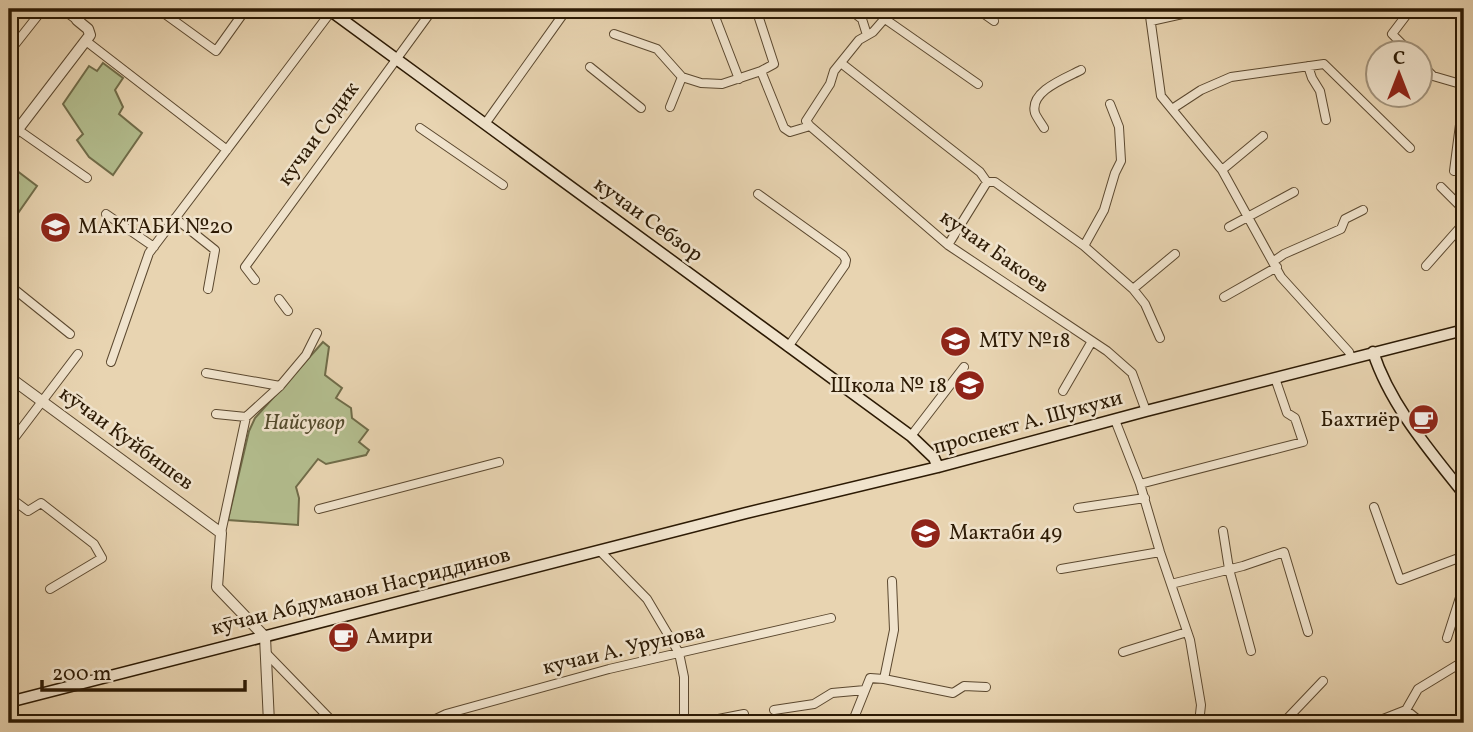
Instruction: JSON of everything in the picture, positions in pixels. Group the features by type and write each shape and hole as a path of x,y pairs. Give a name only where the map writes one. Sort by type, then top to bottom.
{"main road":[{"name":"кучаи Себзор","path":"331,10 911,436 934,458 938,467"},
{"name":"проспект А. Шукухи","path":"600,551 938,467 1464,330"},
{"path":"1373,352 1378,368 1412,427 1464,494"},
{"name":"кӯчаи Абдуманон Насриддинов","path":"9,702 600,551"}],"street":[{"path":"9,52 43,9"},
{"path":"9,141 86,41 90,32 62,9"},
{"path":"77,20 86,9"},
{"path":"160,9 216,51 246,9"},
{"name":"кучаи Содик","path":"255,280 245,267 433,9"},
{"path":"485,124 567,9"},
{"path":"712,9 739,79"},
{"path":"614,34 657,49 682,77 701,83 722,84 774,64 756,9"},
{"path":"853,9 862,19 867,35"},
{"path":"761,71 784,128 790,132 810,126 806,121 830,84 834,71 859,40 893,9"},
{"path":"977,9 994,21"},
{"path":"1149,9 1161,96 1222,170 1281,277 1349,352 1351,358"},
{"path":"1292,11 1305,9"},
{"path":"1396,38 1392,34 1411,9"},
{"path":"111,362 149,253 331,10"},
{"path":"1151,21 1196,11"},
{"path":"885,19 978,84"},
{"path":"86,41 227,150"},
{"path":"841,63 981,172 987,182"},
{"path":"1172,109 1201,90 1231,77 1324,64 1410,148"},
{"path":"1308,66 1320,91 1326,120"},
{"path":"590,67 640,108"},
{"path":"1044,128 1035,114 1035,103 1039,94 1081,70"},
{"path":"1434,76 1464,85"},
{"path":"670,107 682,77"},
{"path":"1454,171 1464,94"},
{"path":"1084,246 1104,210 1121,161 1119,127 1110,104"},
{"name":"кучаи Бакоев","path":"810,126 948,245 1107,351 1132,373 1146,411"},
{"path":"420,128 503,185"},
{"path":"17,129 87,178"},
{"path":"1222,170 1263,136"},
{"path":"948,245 987,182"},
{"path":"987,182 995,182 1084,246 1133,289 1145,303 1160,338"},
{"path":"1441,187 1464,210"},
{"path":"1229,227 1294,192"},
{"path":"758,194 843,255 846,260 788,347"},
{"path":"1224,297 1275,264 1340,229 1345,219 1363,210"},
{"path":"106,214 154,247"},
{"path":"175,218 215,250 208,289"},
{"path":"1426,266 1464,223"},
{"path":"1133,289 1175,254"},
{"path":"9,285 70,334"},
{"path":"279,299 288,311"},
{"path":"269,723 265,637 217,587 221,533 246,417 280,386 306,355 317,333"},
{"path":"1063,391 1092,341"},
{"path":"9,445 78,354"},
{"path":"911,436 964,367"},
{"path":"206,373 280,386"},
{"name":"кӯчаи Куйбишев","path":"9,377 221,533"},
{"path":"1140,484 1303,442 1295,418 1287,413 1275,379"},
{"path":"216,414 246,417"},
{"path":"1115,419 1145,498 1187,632 1201,705 1199,723"},
{"path":"319,509 499,462"},
{"path":"9,497 28,512 41,503 94,544 102,558 50,589"},
{"path":"1078,508 1145,498"},
{"path":"1374,508 1400,580 1464,556"},
{"path":"1223,531 1251,651"},
{"path":"600,551 646,599 679,653 684,677 684,723"},
{"path":"1062,569 1160,552"},
{"path":"1171,584 1284,552 1308,632"},
{"path":"9,576 13,593 9,594"},
{"path":"884,679 894,630 892,582"},
{"path":"1447,638 1464,585"},
{"name":"кучаи А. Урунова","path":"427,723 458,710 609,669 831,618"},
{"path":"1123,652 1187,632"},
{"path":"265,653 334,723"},
{"path":"1373,723 1406,710 1418,689 1464,661"},
{"path":"852,723 870,678 953,693 964,686 986,687"},
{"path":"1283,723 1323,681"},
{"path":"774,709 814,704 832,693 865,690"},
{"path":"1406,710 1422,723"},
{"path":"698,723 744,714"}],"green space":[{"path":"103,63 123,78 115,90 123,107 119,114 142,133 113,175 89,157 77,140 83,134 63,104 89,66 97,71"},
{"path":"12,167 37,186 9,226 9,171"},
{"name":"Найсувор","path":"323,342 329,347 325,375 342,388 336,398 351,408 352,418 368,430 359,442 369,450 366,455 326,464 318,459 296,487 299,498 298,525 228,520 249,431 255,418"}],"place":[{"name":"МАКТАБИ №20","path":"55,227"},
{"name":"МТУ №18","path":"956,341"},
{"name":"Школа № 18","path":"970,386"},
{"name":"Бахтиёр","path":"1423,420"},
{"name":"Мактаби 49","path":"926,533"},
{"name":"Амири","path":"343,637"}]}
